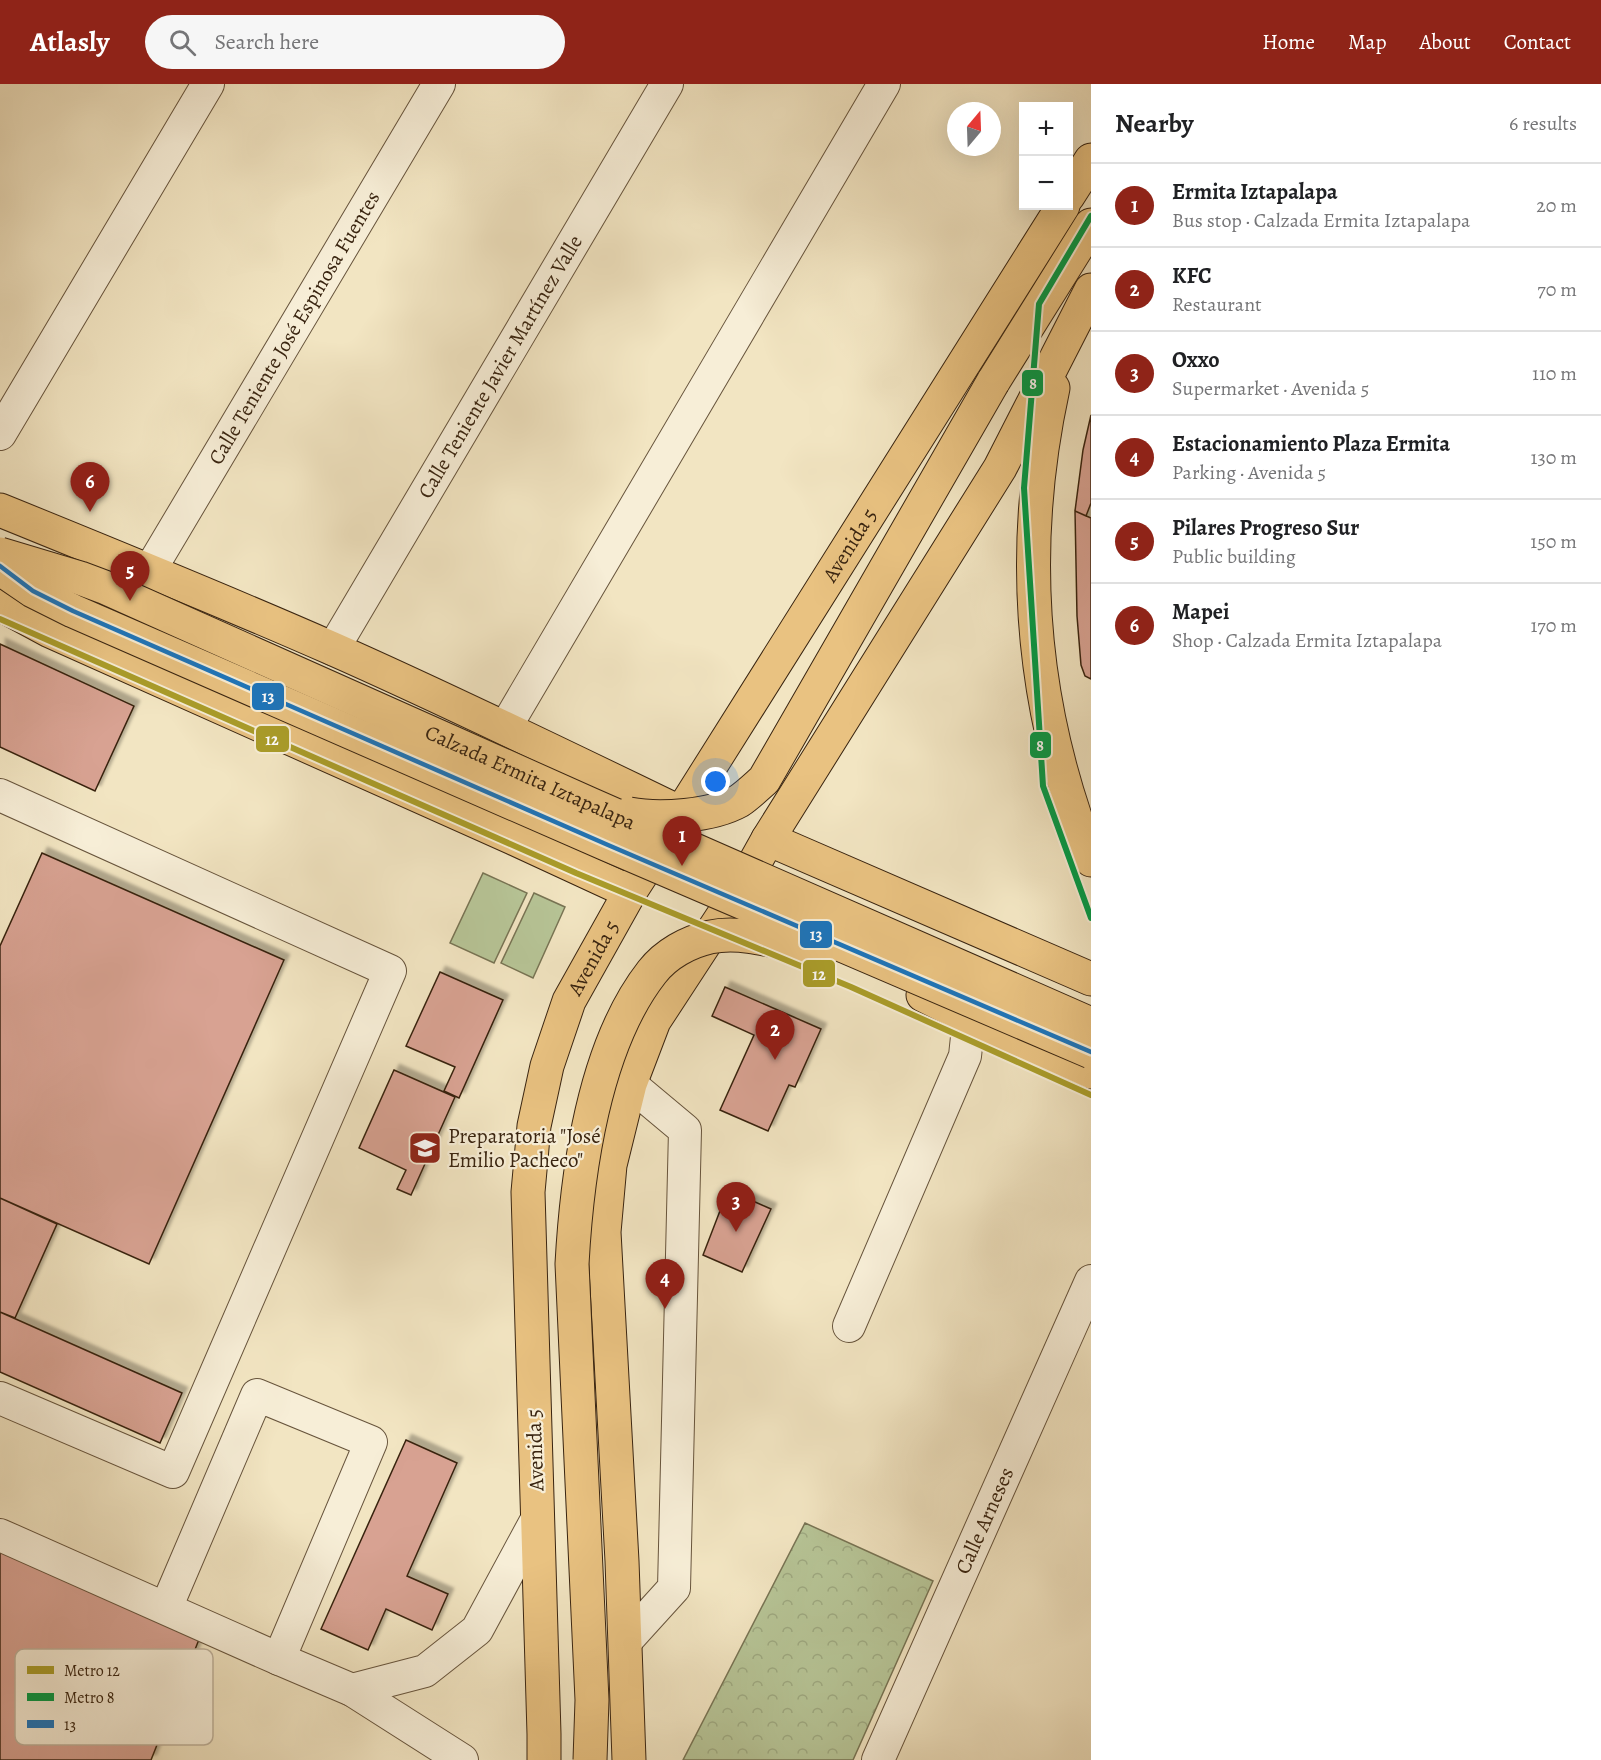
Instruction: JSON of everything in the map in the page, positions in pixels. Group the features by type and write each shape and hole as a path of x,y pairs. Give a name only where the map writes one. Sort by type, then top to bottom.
{"main road":[{"path":"1073,188 1091,160"},
{"name":"Avenida 5","path":"544,1760 528,1192 533,1129 547,1066 569,1001 630,892 1060,210"},
{"path":"590,804 639,816 689,815 738,801 764,780 993,382 1091,225"},
{"path":"1091,290 1052,389 1035,501 1032,558 1034,615 1040,672 1050,727 1062,780 1091,860"},
{"path":"629,1760 621,1538 604,1232 610,1165 630,1084 654,1021 739,891 768,839 999,468 1076,332"},
{"name":"Calzada Ermita Iztapalapa","path":"0,510 150,570 333,649 506,728 681,813"},
{"name":"Calzada Ermita Iztapalapa","path":"2,574 80,578 104,587 1091,1024"},
{"name":"Calzada Ermita Iztapalapa","path":"2,574 73,611 1091,1052"},
{"path":"2,574 50,631 630,892"},
{"path":"513,838 538,822 550,811 561,785 544,746"},
{"path":"768,839 1091,979"},
{"path":"725,911 921,994 1091,1072"},
{"path":"921,994 908,967 909,947 922,928 949,918"},
{"path":"590,1760 592,1700 572,1264 574,1224 585,1148 601,1076 610,1049 631,1005 652,971 672,954 696,941 729,935 745,936 816,951 872,958"}],"street":[{"path":"0,434 208,84"},
{"name":"Calle Teniente José Espinosa Fuentes","path":"150,570 439,84"},
{"name":"Calle Teniente Javier Martínez Valle","path":"333,649 668,84"},
{"path":"506,728 884,84"},
{"path":"0,795 390,971 173,1472 0,1398"},
{"path":"849,1326 965,1056 969,1018"},
{"path":"625,1642 674,1588 685,1130 630,1084"},
{"name":"Calle Arneses","path":"878,1760 1091,1281"},
{"path":"166,1608 257,1395 371,1442 279,1659"},
{"path":"352,1690 425,1671 477,1630 537,1519"},
{"path":"0,1535 352,1690 462,1760"}],"green space":[{"path":"483,873 527,893 494,963 450,943"},
{"path":"534,893 565,907 533,978 501,963"},
{"path":"805,1523 933,1581 853,1760 683,1760"}],"building":[{"path":"1091,415 1091,503 1086,516 1075,511 1083,450"},
{"path":"1075,511 1091,518 1091,679 1085,676 1081,665 1077,616"},
{"path":"0,644 134,706 95,791 0,747"},
{"path":"42,853 284,960 149,1264 0,1198 0,946"},
{"path":"440,972 503,1000 459,1098 444,1091 455,1067 406,1046"},
{"path":"725,987 821,1029 795,1087 789,1085 768,1131 720,1110 754,1035 712,1016"},
{"path":"394,1070 455,1097 411,1195 397,1189 406,1170 359,1148"},
{"path":"728,1190 771,1209 742,1272 703,1255"},
{"path":"0,1198 57,1224 15,1318 0,1312"},
{"path":"0,1312 182,1393 160,1443 0,1372"},
{"path":"406,1440 457,1463 407,1576 448,1594 432,1630 386,1609 368,1650 321,1629"},
{"path":"0,1550 200,1637 195,1649 15,1649 15,1745 157,1745 151,1760 0,1760"}],"metro line":[{"name":"8","path":"1091,216 1039,304 1024,488 1043,786 1091,918"},
{"name":"12","path":"0,619 576,873 851,987 1091,1095"}],"transit line":[{"name":"13","path":"0,566 33,591 73,611 608,845 1091,1052"}],"place":[{"name":"Mapei","path":"90,512"},
{"name":"Pilares Progreso Sur","path":"130,601"},
{"name":"Ermita Iztapalapa","path":"682,866"},
{"name":"KFC","path":"775,1060"},
{"name":"Preparatoria \"José Emilio Pacheco\"","path":"425,1148"},
{"name":"Oxxo","path":"736,1232"},
{"name":"Estacionamiento Plaza Ermita","path":"665,1309"}]}
